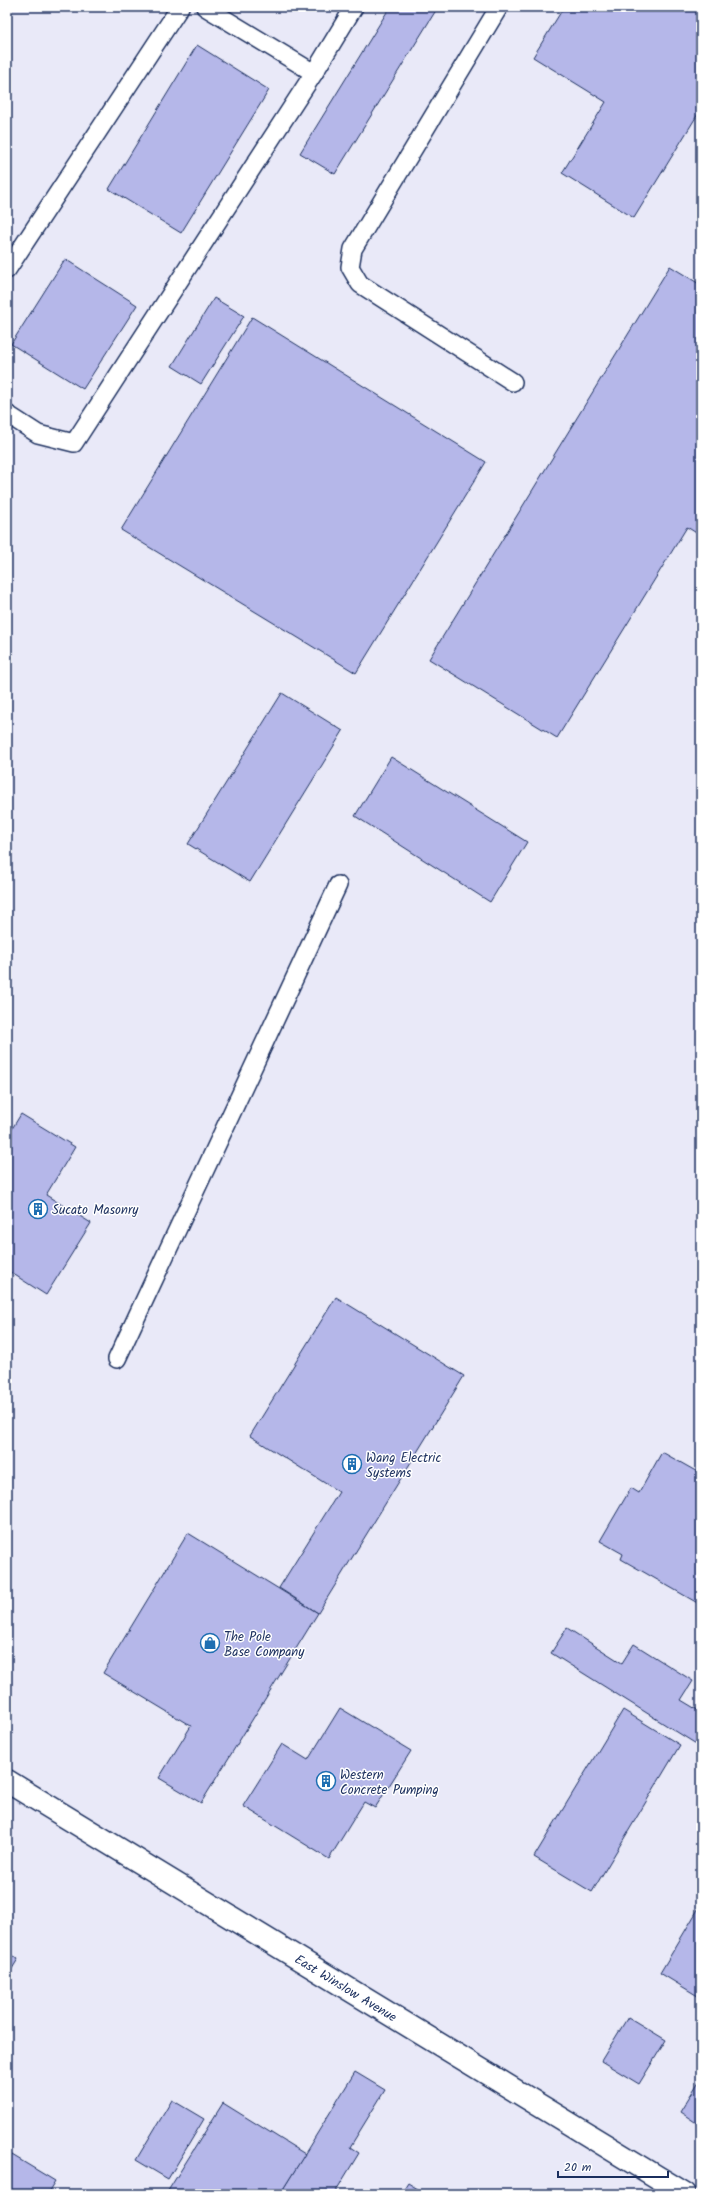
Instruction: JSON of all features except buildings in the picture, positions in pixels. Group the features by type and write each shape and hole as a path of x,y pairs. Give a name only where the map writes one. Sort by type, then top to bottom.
{"street":[{"name":"East Winslow Avenue","path":"7,1782 685,2194"}],"lane":[{"path":"7,270 180,7"},
{"path":"205,7 314,73"},
{"path":"7,414 38,434 74,443 314,73 354,7"},
{"path":"499,7 353,249 350,267 360,284 513,382"},
{"path":"117,1358 338,885"}],"shaded area":[{"path":"7,7 701,7 701,2194 7,2194"}],"place":[{"name":"Sucato Masonry","path":"38,1209"},
{"name":"Wang Electric Systems","path":"352,1464"},
{"name":"The Pole Base Company","path":"210,1643"},
{"name":"Western Concrete Pumping","path":"326,1781"}]}
